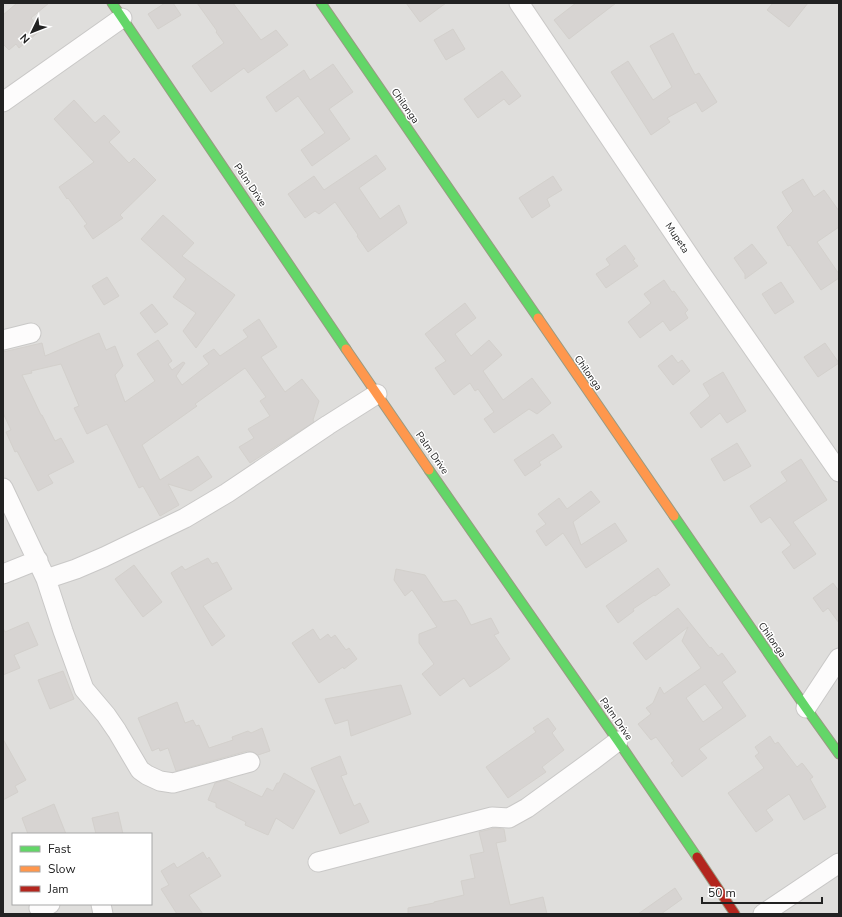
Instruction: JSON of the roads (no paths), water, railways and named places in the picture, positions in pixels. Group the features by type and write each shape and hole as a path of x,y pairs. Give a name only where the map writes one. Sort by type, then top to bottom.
{"street":[{"name":"Chilonga","path":"320,3 839,754"},
{"name":"Mupeta","path":"519,3 694,263 839,472"},
{"path":"3,102 117,10"},
{"name":"Palm Drive","path":"117,10 377,394 736,914"},
{"path":"3,340 31,333"},
{"path":"46,579 76,569 104,557 185,518 227,493 377,394"},
{"path":"3,488 46,579 84,689 106,715 140,770 160,781 173,782 250,762"},
{"path":"3,574 38,560"},
{"path":"806,708 839,658"},
{"path":"318,862 492,817 509,818 533,804 618,741"},
{"path":"763,914 839,863"}]}
